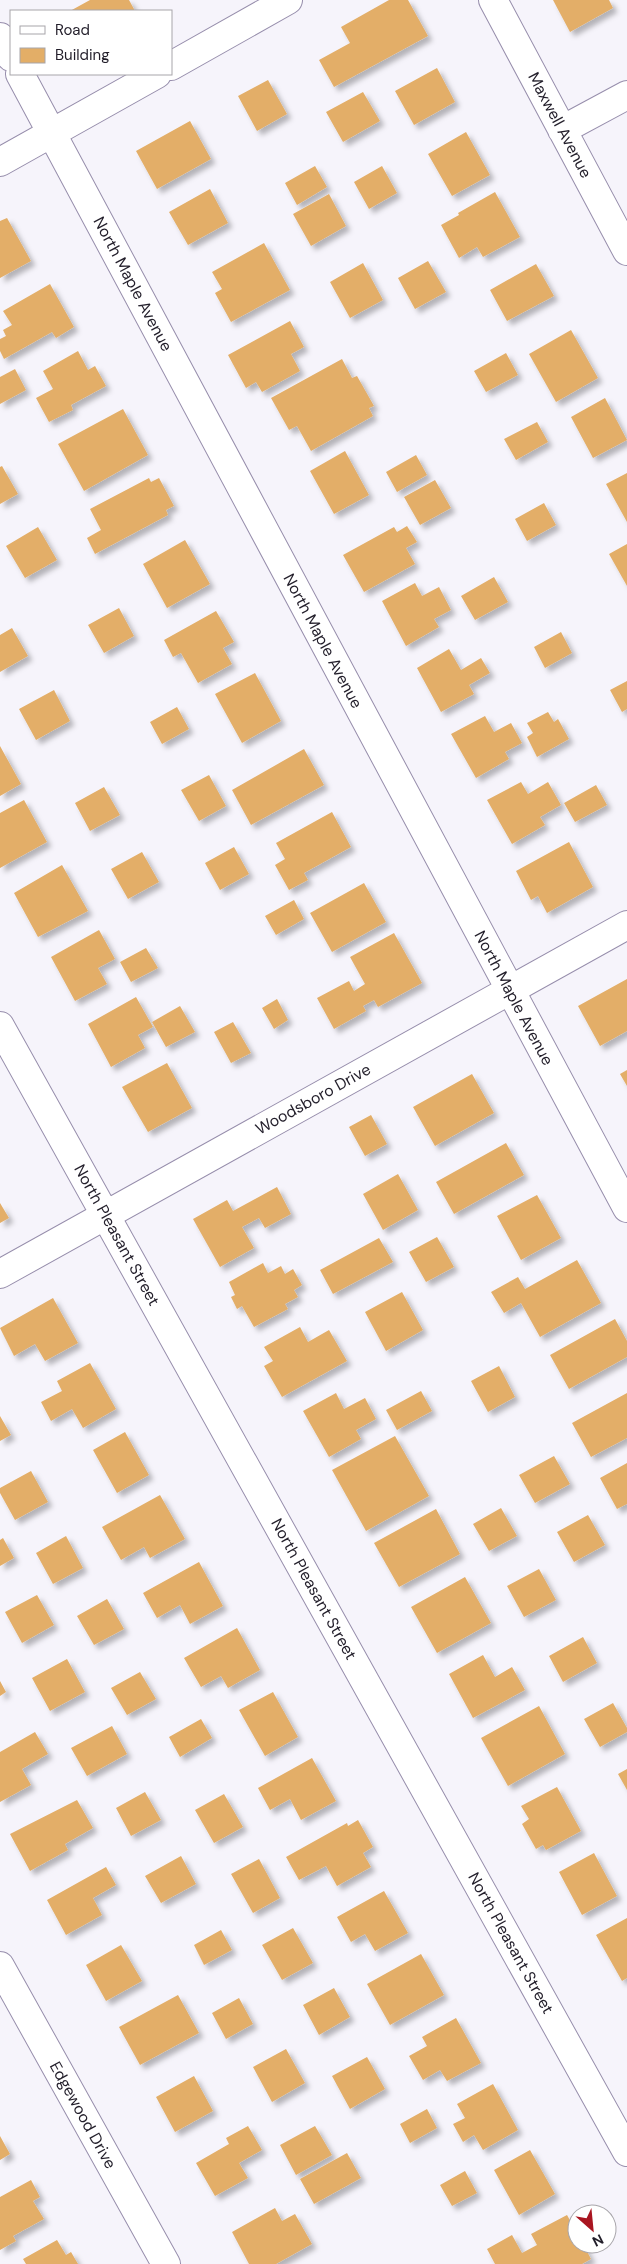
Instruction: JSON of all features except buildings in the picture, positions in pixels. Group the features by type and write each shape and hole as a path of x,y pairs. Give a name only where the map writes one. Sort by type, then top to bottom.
{"street":[{"path":"172,65 288,0"},
{"name":"Maxwell Avenue","path":"493,0 627,251"},
{"path":"0,37 10,55"},
{"name":"North Maple Avenue","path":"21,75 627,1208"},
{"path":"0,162 155,75"},
{"path":"562,130 627,95"},
{"name":"Woodsboro Drive","path":"0,1274 627,925"},
{"name":"North Pleasant Street","path":"0,1026 627,2152"},
{"name":"Edgewood Drive","path":"0,1966 166,2264"}]}
